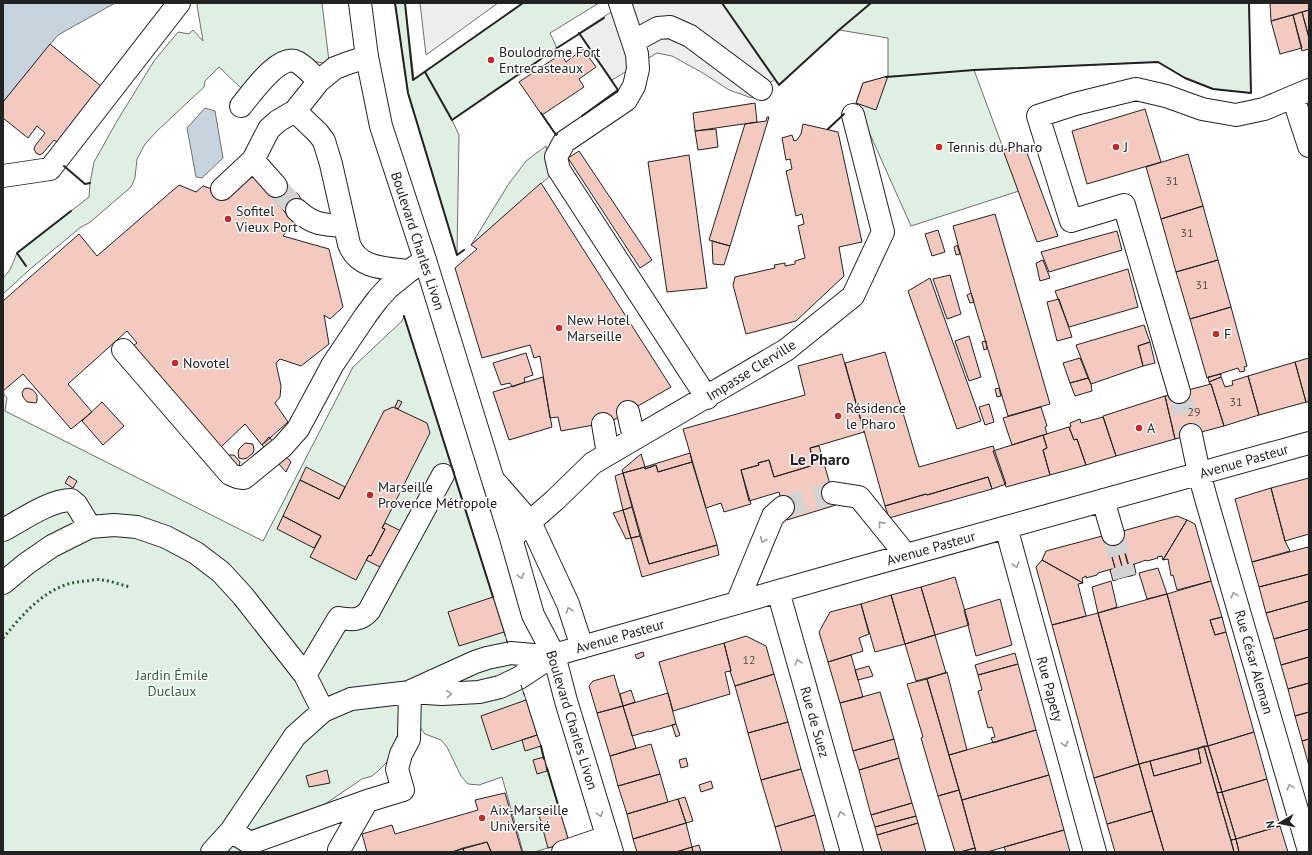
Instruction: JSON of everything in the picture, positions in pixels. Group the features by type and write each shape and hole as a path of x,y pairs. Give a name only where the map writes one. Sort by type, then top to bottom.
{"street":[{"path":"3,176 50,169 179,3"},
{"name":"Boulevard Charles Livon","path":"360,3 367,57 380,126 417,266 491,476 511,538 533,615 554,655 566,701 610,844"},
{"path":"620,3 634,41 637,54 638,69 634,86 626,100 564,142 556,157 559,170 707,398"},
{"path":"634,41 658,28 670,27 690,36 760,89"},
{"path":"222,189 253,160 269,129 278,121 295,111 319,81 335,68 367,57"},
{"path":"241,106 271,71 282,62 288,60 296,61 319,81"},
{"path":"1179,392 1124,204 1071,221 1038,116 1075,104 1136,89 1166,96 1202,109 1236,115 1264,109 1301,94 1309,146"},
{"path":"295,111 318,132 324,141 331,164 349,244 356,257 368,264 417,266"},
{"name":"Impasse Clerville","path":"511,538 555,500 593,463 634,438 707,398 786,350 853,296 883,232 853,115"},
{"path":"253,160 276,186"},
{"path":"297,210 305,218 317,223 345,226"},
{"path":"123,350 230,474 244,478 276,453 298,429 332,364 366,315 388,288 417,266"},
{"path":"628,412 634,438"},
{"path":"603,424 608,454"},
{"name":"Rue César Aleman","path":"1192,435 1199,473 1309,851"},
{"name":"Avenue Pasteur","path":"554,655 1309,443"},
{"path":"305,675 339,618 352,620 364,616 369,611 443,475"},
{"name":"Boulevard Charles Livon","path":"491,476 530,522 568,604 582,647"},
{"path":"833,492 859,497 906,555"},
{"path":"3,530 48,506 64,500 71,500 76,504 90,526"},
{"path":"1104,500 1113,534"},
{"path":"737,603 773,516 783,507"},
{"path":"3,583 26,564 52,546 90,526 114,525 137,528 166,537 196,553 221,572 243,596 305,675 323,711"},
{"name":"Rue Papety","path":"1006,527 1094,852"},
{"name":"Rue de Suez","path":"778,591 852,852"},
{"path":"410,692 475,662 511,653 554,655"},
{"path":"212,852 231,831 295,736 323,711 351,700 410,692 442,694 480,692 500,687 519,678 554,655"},
{"path":"231,831 250,843 403,790 397,769 401,754 409,739 410,692"},
{"path":"340,852 339,850 368,802"},
{"path":"563,852 610,844"}],"green space":[{"path":"198,3 322,3 329,61 322,63 313,61 244,91 219,67 205,81 204,87 145,144 137,159 135,178 131,187 89,223 81,227 29,270 3,294 3,278 10,270 17,253 89,197 94,162 154,61 178,32 189,34 193,30 203,41 197,5"},
{"name":"Boulodrome Fort Entrecasteaux","path":"395,3 405,3 414,79 523,3 599,3 550,33 557,48 452,120 459,135 457,255 408,93"},
{"path":"722,3 1249,3 1251,93 1213,89 1185,78 1158,62 974,70 1019,191 911,226 856,103 863,83 888,76 888,38 839,30 779,85"},
{"path":"546,146 551,175 471,245 508,185 526,161"},
{"name":"Jardin Émile Duclaux","path":"404,316 544,757 569,842 534,852 523,852 502,777 479,785 468,784 461,776 447,747 441,740 425,734 419,726 398,728 398,734 387,762 372,776 362,779 325,804 264,834 253,836 239,852 3,852 3,393 7,398 5,411 263,541 353,367 402,321"}],"shaded area":[{"path":"3,3 115,3 58,35 3,102"},
{"path":"420,3 498,3 426,55"},
{"path":"625,3 722,3 775,79 761,89 752,98 729,90 703,73 672,56 657,53 612,80 579,33"},
{"path":"205,108 215,111 223,158 202,178 196,177 187,128"}],"building":[{"path":"1270,3 1309,3 1309,10 1271,21"},
{"path":"1309,10 1309,38 1302,12"},
{"path":"1302,12 1309,38 1309,49 1302,51 1293,15"},
{"path":"1293,15 1302,48 1280,54 1271,21"},
{"path":"50,44 101,86 57,142 54,140 40,155 36,153 34,149 45,133 37,126 28,138 3,118 3,102"},
{"path":"583,49 596,67 579,79 584,87 542,115 519,82 561,54 566,62"},
{"path":"888,76 876,110 856,103 863,83"},
{"path":"755,103 757,122 695,131 693,113"},
{"name":"J","path":"1145,109 1161,162 1087,184 1072,131"},
{"path":"767,117 769,117 730,246 709,240 745,124 766,121"},
{"path":"803,124 838,132 862,242 839,247 844,276 796,321 746,334 733,285 735,277 775,268 774,265 785,263 785,266 795,264 795,261 805,258 798,226 804,224 802,214 796,216 786,171 792,169 790,159 786,160 782,138 792,135 794,141 797,140 801,134"},
{"path":"716,129 718,147 698,150 695,131"},
{"path":"1024,145 1058,236 1037,242 1003,150"},
{"path":"579,151 652,260 640,268 568,158"},
{"path":"1188,154 1203,206 1161,219 1146,167"},
{"path":"689,155 707,288 667,292 648,162"},
{"path":"249,170 294,223 283,236 329,249 343,307 330,319 324,315 329,344 301,366 280,359 276,363 281,386 280,397 275,403 288,422 262,445 245,424 221,447 133,346 137,343 127,331 68,384 92,412 71,429 23,374 3,391 3,301 79,234 97,256 179,185 196,192 203,186 222,192"},
{"path":"541,183 671,387 610,422 561,431 558,417 550,418 540,356 534,358 530,345 482,358 455,268 477,249 471,245"},
{"path":"285,189 297,193 301,202 291,205 281,199 279,196"},
{"path":"1203,206 1218,260 1176,272 1161,219"},
{"path":"995,214 1050,404 1008,416 971,293 953,226"},
{"path":"938,230 945,252 932,256 925,234"},
{"path":"1117,231 1122,250 1049,272 1041,252"},
{"path":"712,241 730,246 724,265 713,264"},
{"path":"957,245 960,254 956,255 954,247"},
{"path":"1043,260 1050,278 1040,281 1036,263"},
{"path":"1218,260 1231,307 1190,319 1176,272"},
{"path":"1128,269 1138,307 1069,327 1055,291"},
{"path":"950,275 961,314 947,319 933,279"},
{"path":"930,278 981,421 957,429 908,291"},
{"path":"971,293 974,302 970,303 967,295"},
{"path":"1059,299 1072,337 1057,341 1047,302"},
{"name":"F","path":"1231,307 1247,366 1244,367 1245,371 1240,372 1238,368 1207,378 1190,319"},
{"path":"1144,325 1150,342 1138,346 1143,366 1091,384 1076,345"},
{"path":"969,336 981,377 969,381 955,341"},
{"path":"986,341 987,349 984,350 982,342"},
{"path":"1150,342 1155,363 1143,366 1138,346"},
{"path":"885,352 919,467 993,446 1006,484 992,489 988,477 885,506 845,363"},
{"path":"526,353 533,375 524,378 525,382 512,387 510,383 501,385 493,363"},
{"path":"842,354 864,432 810,448 814,465 774,477 769,460 758,463 759,465 741,470 751,504 724,512 721,503 706,508 683,429 805,395 798,366"},
{"path":"1080,358 1088,378 1070,383 1063,363"},
{"path":"1309,358 1309,402 1306,402 1295,362"},
{"path":"1295,362 1306,402 1259,415 1248,376"},
{"path":"1221,374 1221,377 1209,382 1208,377"},
{"path":"1248,376 1259,415 1224,426 1211,384 1209,382 1221,377 1225,387 1233,385 1232,381"},
{"path":"543,377 552,427 509,440 493,392"},
{"path":"1088,378 1092,391 1075,396 1070,383"},
{"path":"1211,384 1224,426 1175,439 1165,396"},
{"path":"28,388 33,390 37,395 36,403 27,402 23,397 22,393 24,389"},
{"path":"999,388 1001,396 997,397 995,389"},
{"name":"A","path":"1165,396 1175,439 1116,456 1103,416"},
{"path":"398,400 402,402 398,409 395,407"},
{"path":"102,402 124,426 103,445 82,421"},
{"path":"989,404 994,422 985,425 979,407"},
{"name":"Marseille Provence Métropole","path":"393,407 427,423 430,433 382,528 385,529 356,580 310,557 321,536 283,516 300,480 339,499 384,411"},
{"path":"1041,407 1047,426 1045,427 1047,434 1012,445 1003,418"},
{"path":"1103,417 1116,456 1086,465 1077,439 1074,440 1069,427 1071,427 1070,423 1080,419 1081,423"},
{"path":"1069,427 1074,440 1077,439 1086,465 1050,475 1043,450 1047,448 1043,435"},
{"path":"1043,435 1047,448 1043,450 1050,475 1006,487 993,451"},
{"path":"269,437 291,462 286,472 262,445"},
{"path":"245,443 253,444 253,453 247,458 239,458 239,449"},
{"path":"819,446 836,505 787,520 779,492 749,501 741,470 759,465 758,463 769,460 774,477 814,465 810,448"},
{"path":"690,453 692,462 658,472 656,465 645,469 645,467"},
{"path":"641,454 645,467 623,473 622,470"},
{"path":"229,455 234,455 240,462 239,466 230,460"},
{"path":"692,462 717,545 649,564 623,473 645,467 645,469 656,465 658,472"},
{"path":"306,467 345,487 339,499 300,480"},
{"path":"623,473 632,507 623,510 615,476"},
{"path":"69,476 77,481 73,488 65,483"},
{"path":"988,477 992,489 889,518 885,506"},
{"path":"1309,478 1309,534 1285,541 1271,488"},
{"path":"1271,488 1285,541 1290,551 1252,562 1235,499"},
{"path":"632,507 640,536 631,538 623,510"},
{"path":"623,510 631,538 626,539 613,513"},
{"path":"283,516 321,536 314,548 277,529"},
{"path":"1177,516 1187,520 1163,560 1162,556 1129,566 1119,532"},
{"path":"1187,520 1195,524 1211,581 1177,590 1173,575 1171,576 1168,559 1163,560"},
{"path":"385,523 401,531 382,568 366,560 369,555 371,556 385,529 382,528"},
{"path":"1119,532 1131,576 1125,577 1113,534"},
{"path":"1113,534 1125,577 1118,579 1106,535"},
{"path":"1106,535 1115,568 1086,578 1086,576 1082,578 1083,583 1042,560 1046,551"},
{"path":"640,536 649,564 717,545 719,555 642,577 631,538"},
{"path":"1308,547 1309,574 1259,587 1252,562"},
{"path":"1042,560 1083,583 1078,584 1086,616 1052,625 1036,567"},
{"path":"1134,564 1136,574 1131,576 1129,566"},
{"path":"1115,568 1118,579 1113,581 1110,570"},
{"path":"1158,568 1167,594 1147,599 1139,573"},
{"path":"1309,574 1309,601 1266,613 1259,587"},
{"path":"955,577 969,625 935,635 921,587"},
{"path":"1111,581 1117,607 1098,613 1092,587"},
{"path":"1211,581 1222,617 1210,620 1215,635 1226,632 1254,732 1208,746 1167,594"},
{"path":"921,587 935,635 905,644 891,595"},
{"path":"1167,594 1208,746 1139,764 1098,613"},
{"path":"891,595 905,644 875,652 861,604"},
{"path":"493,597 504,632 459,646 448,612"},
{"path":"1000,599 1012,645 976,656 964,610"},
{"path":"1309,601 1309,629 1274,639 1266,613"},
{"path":"861,604 869,634 859,638 863,651 828,662 819,632 830,612"},
{"path":"1098,613 1139,764 1094,778 1052,625"},
{"path":"1222,617 1226,632 1215,635 1210,620"},
{"path":"1309,629 1309,657 1281,665 1274,639"},
{"path":"935,635 946,673 916,681 905,644"},
{"path":"746,636 766,646 774,674 735,686 724,643"},
{"path":"724,643 731,671 725,672 730,694 673,711 659,662"},
{"path":"643,652 644,656 637,659 635,655"},
{"path":"1015,653 1018,664 978,675 975,665"},
{"path":"851,655 863,697 840,703 828,662"},
{"path":"1309,657 1309,683 1288,689 1281,665"},
{"path":"1018,664 1036,730 993,743 991,738 995,737 992,727 988,728 978,691 982,690 978,675"},
{"path":"869,666 873,676 858,680 855,670"},
{"path":"947,672 967,750 949,755 927,679"},
{"path":"774,674 788,722 748,733 735,686"},
{"path":"614,675 623,706 597,713 589,686 593,681"},
{"path":"927,679 959,790 938,796 921,738 923,737 907,684"},
{"path":"1309,683 1309,712 1295,716 1288,689"},
{"path":"631,690 635,702 623,706 620,694"},
{"path":"880,692 894,739 853,751 840,703"},
{"path":"668,693 676,724 632,736 623,706"},
{"path":"526,700 537,735 492,750 481,716"},
{"path":"623,706 636,748 610,756 597,713"},
{"path":"1309,712 1309,739 1302,741 1295,716"},
{"path":"788,722 801,769 761,780 748,733"},
{"path":"676,724 680,735 676,737 672,725"},
{"path":"1036,730 1049,775 962,800 949,755"},
{"path":"1254,732 1267,779 1222,792 1208,746"},
{"path":"537,735 541,746 525,751 522,740"},
{"path":"894,739 899,758 859,770 853,751"},
{"path":"1309,739 1309,766 1302,741"},
{"path":"651,744 660,774 618,786 610,756"},
{"path":"1204,746 1234,852 1164,852 1139,764 1150,761 1154,776 1201,763 1198,748"},
{"path":"1204,746 1208,746 1222,792 1217,793"},
{"path":"1198,748 1201,763 1154,776 1150,761"},
{"path":"544,757 547,771 537,774 533,760"},
{"path":"686,758 688,766 681,768 679,760"},
{"path":"899,758 912,803 871,815 859,770"},
{"path":"1139,764 1152,811 1107,824 1094,778"},
{"path":"801,769 815,815 775,827 761,780"},
{"path":"327,770 330,783 309,787 306,776"},
{"path":"660,774 668,802 627,814 618,786"},
{"path":"1049,775 1064,830 987,852 976,852 962,800"},
{"path":"1267,779 1280,826 1236,839 1222,792"},
{"path":"711,781 713,788 701,792 699,785"},
{"path":"959,790 975,848 955,852 938,796"},
{"path":"1222,792 1236,839 1231,840 1217,793"},
{"name":"Aix-Marseille Université","path":"505,793 522,852 491,852 487,842 452,852 367,852 362,834 392,825 395,834 478,810 475,800"},
{"path":"685,797 693,821 686,823 678,799"},
{"path":"678,799 686,823 633,839 627,814"},
{"path":"912,803 916,816 875,827 871,815"},
{"path":"559,808 569,842 548,848 539,815"},
{"path":"1152,811 1164,852 1115,852 1107,824"},
{"path":"815,815 825,852 782,852 775,827"},
{"path":"916,816 918,823 877,835 875,827"},
{"path":"686,823 692,847 676,852 637,852 633,839"},
{"path":"918,823 926,852 882,852 877,835"},
{"path":"1280,826 1288,852 1239,852 1236,839"},
{"path":"1064,830 1070,852 1006,852 1004,847"},
{"path":"1236,839 1239,852 1234,852 1231,840"},
{"path":"487,842 491,851 464,852 463,848"},
{"path":"699,845 701,852 693,852 692,847"},
{"path":"692,847 693,852 676,852"},
{"path":"463,848 464,852 452,852"},
{"path":"975,848 976,852 960,852"}],"tunnel":[{"path":"276,186 297,210"},
{"path":"1179,392 1191,435"},
{"path":"783,507 833,493"},
{"path":"1113,534 1125,577"}],"hedge":[{"path":"3,638 20,618 39,600 61,587 73,583 93,580 109,581 130,587"}],"fence":[{"path":"504,632 508,645"},
{"path":"521,685 526,700"}],"wall":[{"path":"395,3 408,93 457,255 464,250"},
{"path":"405,3 413,80 523,3"},
{"path":"722,3 779,85 871,3"},
{"path":"886,77 974,70 1158,62 1185,78 1213,89 1251,93 1249,3"},
{"path":"425,72 452,120 557,48 604,18"},
{"path":"579,33 618,90 582,116"},
{"path":"541,113 556,135 557,134"},
{"path":"828,129 844,114"},
{"path":"64,166 85,184 90,183"},
{"path":"26,266 17,253 71,211"},
{"path":"404,316 493,597"},
{"path":"541,746 544,759"},
{"path":"547,768 559,808"}],"place":[{"name":"Boulodrome Fort Entrecasteaux","path":"491,60"},
{"name":"Tennis du Pharo","path":"939,147"},
{"name":"J","path":"1116,147"},
{"name":"Sofitel Vieux Port","path":"228,219"},
{"name":"New Hotel Marseille","path":"559,328"},
{"name":"F","path":"1216,334"},
{"name":"Novotel","path":"175,363"},
{"name":"Résidence le Pharo","path":"838,416"},
{"name":"A","path":"1139,428"},
{"name":"Marseille Provence Métropole","path":"370,495"},
{"name":"Aix-Marseille Université","path":"482,818"}],"district":[{"name":"Le Pharo","path":"820,459"}]}
